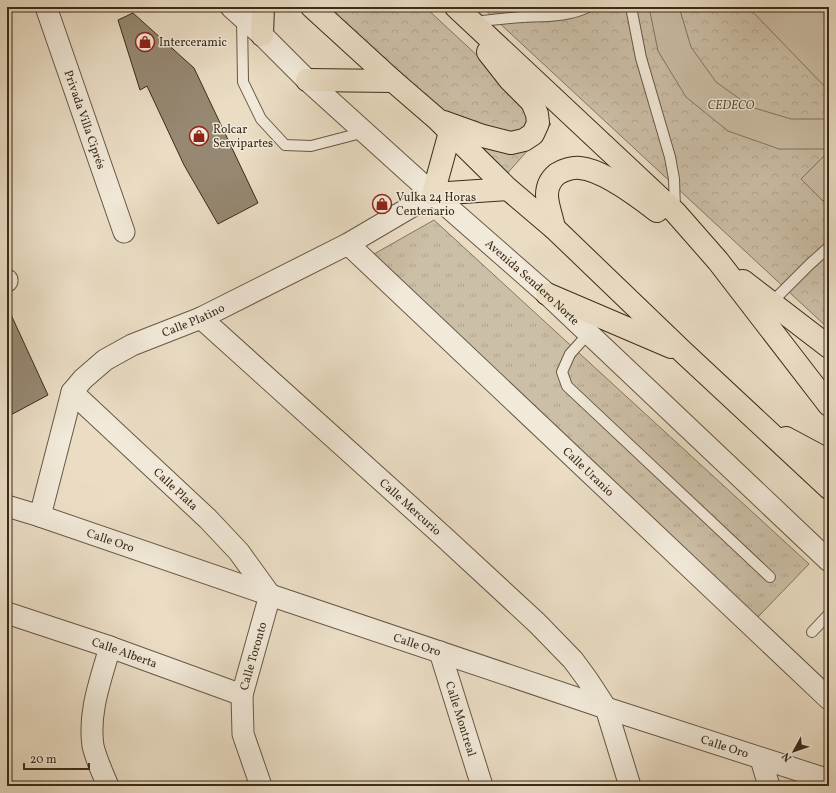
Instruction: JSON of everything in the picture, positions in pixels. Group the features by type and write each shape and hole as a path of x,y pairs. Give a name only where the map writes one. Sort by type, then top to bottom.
{"main road":[{"path":"262,35 263,7"},
{"path":"312,7 444,126 508,189 554,228 760,425 829,488"},
{"path":"456,7 675,212 718,261 829,405"},
{"path":"444,126 511,143 524,140 533,134 538,123 537,114 532,102 499,67 480,40 472,22"},
{"path":"307,80 393,81"},
{"path":"444,126 433,194 508,189"},
{"path":"554,228 547,195 548,185 553,177 563,170 579,167 593,170 628,190 652,207 771,303 829,347"},
{"path":"547,294 683,352"},
{"path":"760,425 829,461"}],"street":[{"name":"Privada Villa Ciprés","path":"46,7 124,232"},
{"name":"Avenida Sendero Norte","path":"237,12 307,80 433,194 547,294 829,561"},
{"name":"Calle Platino","path":"40,516 72,392 83,378 105,360 132,345 201,318 348,244 433,194"},
{"name":"Calle Uranio","path":"348,244 829,699"},
{"name":"Calle Mercurio","path":"201,318 444,537 537,623 573,660 606,708 630,786"},
{"name":"Calle Plata","path":"72,392 208,519 239,552 270,595"},
{"name":"Calle Oro","path":"7,506 606,708 829,780"},
{"name":"Calle Toronto","path":"261,786 243,734 242,695 270,595"},
{"name":"Calle Alberta","path":"7,613 110,647 242,695"},
{"path":"108,786 94,747 92,729 94,706 110,647"},
{"name":"Calle Montreal","path":"440,652 482,786"},
{"path":"761,759 769,786"}],"lane":[{"path":"472,22 506,18 551,16 581,11 588,7"},
{"path":"631,7 632,19 641,58 673,172 675,212"},
{"path":"237,12 243,82 262,119 285,145 311,146 365,132"},
{"path":"771,303 829,247"},
{"path":"588,334 570,354 562,372 567,386 770,577"},
{"path":"812,632 829,614"}],"green space":[{"path":"323,7 425,7 551,124 505,176"},
{"name":"CEDECO","path":"482,7 829,7 829,329"},
{"path":"649,7 679,7 691,47 716,82 751,107 791,119 829,119 829,149 779,149 728,131 686,97 658,51"},
{"path":"748,7 829,7 829,91"},
{"path":"829,151 829,194 823,201 801,179"},
{"path":"434,220 809,564 757,618 374,254"}],"building":[{"name":"Rolcar Servipartes","path":"133,13 194,68 258,203 218,224 184,165 147,86 140,90 118,20"},
{"path":"7,306 48,395 7,417"}],"place":[{"name":"Interceramic","path":"145,42"},
{"name":"Rolcar Servipartes","path":"199,136"},
{"name":"Vulka 24 Horas Centenario","path":"382,204"}]}
